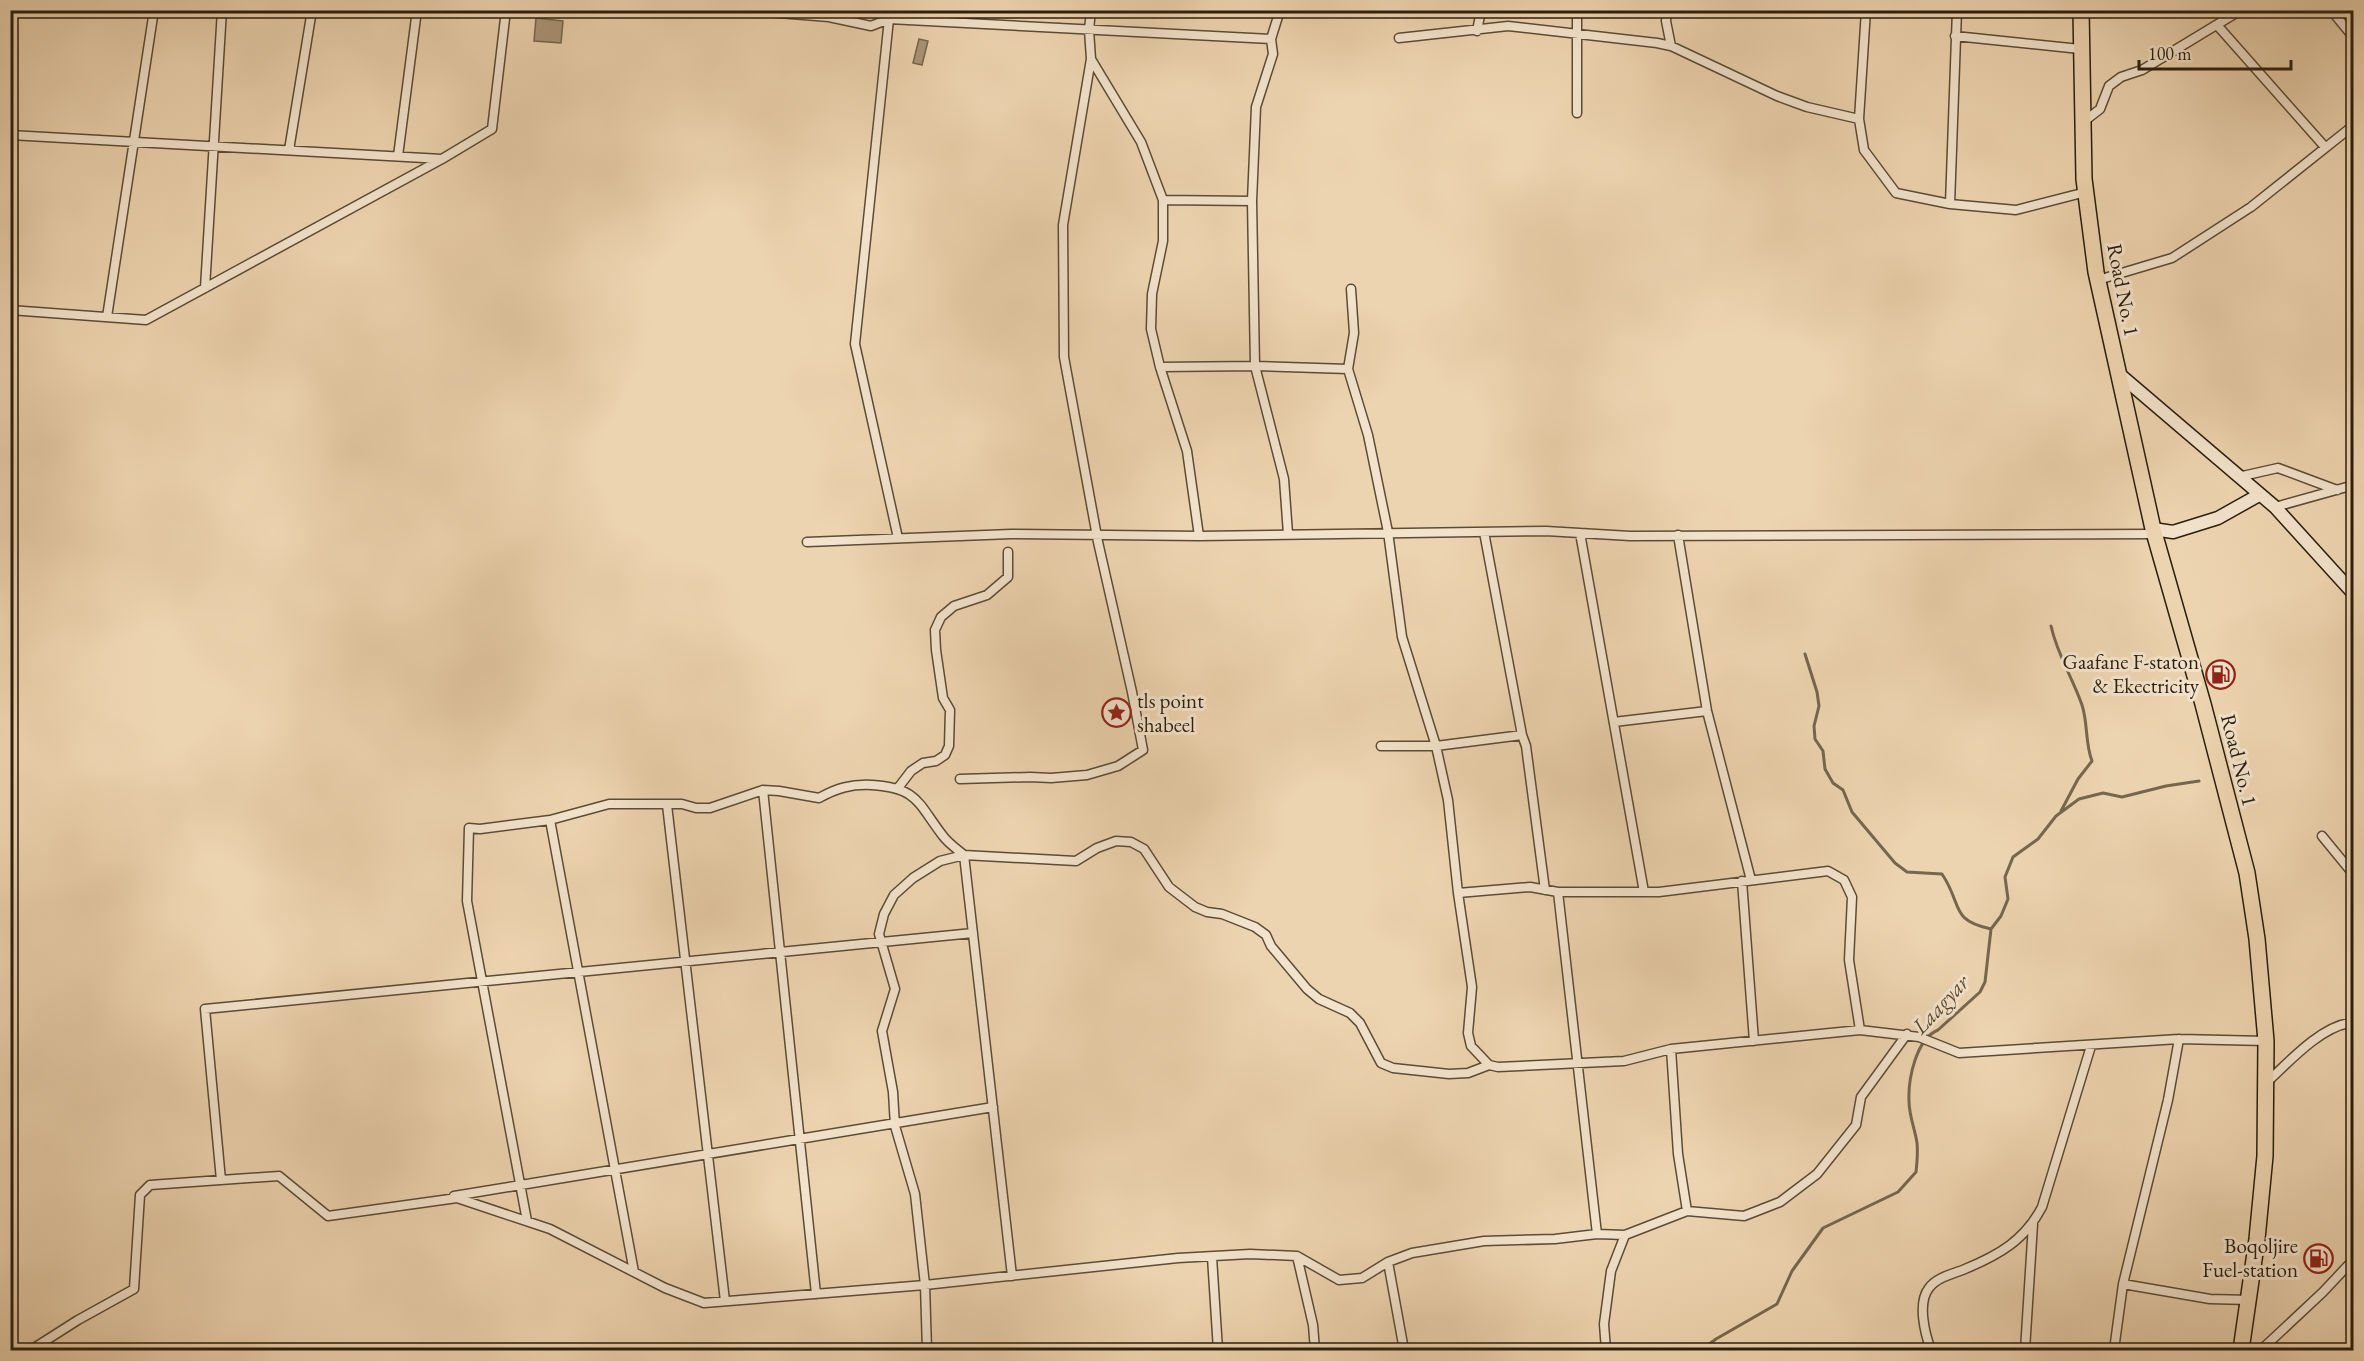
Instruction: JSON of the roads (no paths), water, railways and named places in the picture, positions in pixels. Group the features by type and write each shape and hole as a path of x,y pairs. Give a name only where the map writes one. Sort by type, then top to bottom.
{"highway":[{"name":"Road No. 1","path":"2080,10 2085,192 2098,280 2155,532 2247,873 2257,939 2266,1041 2265,1156 2257,1239 2241,1350"}],"main road":[{"path":"2119,374 2259,495 2276,507 2354,594"},
{"path":"2155,532 2173,532 2218,518 2259,495"}],"street":[{"path":"107,317 154,10"},
{"path":"205,288 222,10"},
{"path":"289,150 312,10"},
{"path":"398,156 417,10"},
{"path":"10,310 146,320 442,159 492,129 506,10"},
{"path":"741,10 829,17 872,26 889,19 1271,39"},
{"path":"896,10 889,19 855,344 898,538"},
{"path":"960,779 1051,778 1087,775 1118,766 1143,750 1097,535 1064,357 1063,225 1091,59 1089,30 1091,10"},
{"path":"1280,10 1271,39 1273,54 1256,108 1252,201 1255,366 1284,479 1288,534"},
{"path":"1477,31 1481,10"},
{"path":"1577,10 1577,113"},
{"path":"1666,10 1671,46"},
{"path":"1866,10 1859,119 1864,150 1896,193 1950,204 2016,210 2085,192"},
{"path":"1950,204 1957,10"},
{"path":"2082,123 2100,109 2109,86 2121,77 2142,70 2241,10"},
{"path":"2331,10 2354,38"},
{"path":"2217,25 2325,147"},
{"path":"1399,38 1508,26 1671,46 1777,96 1807,107 1859,119"},
{"path":"1955,36 2080,49"},
{"path":"1091,59 1141,142 1163,200 1163,241 1152,294 1152,329 1160,368 1187,451 1199,536"},
{"path":"2098,280 2172,258 2251,207 2354,125"},
{"path":"10,135 442,159"},
{"path":"1163,200 1252,201"},
{"path":"1351,289 1354,326 1348,369 1368,435 1388,532 1402,638 1436,746 1448,800 1458,893 1472,987 1468,1033 1471,1046 1489,1065"},
{"path":"1160,368 1255,366 1348,369"},
{"path":"2238,477 2278,468 2337,490"},
{"path":"2276,507 2354,485"},
{"path":"807,542 1011,534 1199,536 1388,532 1678,535 2155,532"},
{"path":"1484,532 1526,747 1545,890"},
{"path":"1580,533 1644,892"},
{"path":"1678,535 1707,711 1747,881 1754,1041"},
{"path":"898,788 911,771 923,762 936,761 945,755 949,746 950,711 943,698 936,650 935,630 941,617 954,606 987,595 1008,577 1008,552"},
{"path":"1614,722 1707,711"},
{"path":"1381,746 1436,746 1522,735"},
{"path":"528,1221 467,901 469,828 480,829 550,820 609,804 682,804 696,808 710,808 763,790 779,790 819,798 834,789 855,784 898,788 913,796 925,809 944,838 964,855 1012,1276"},
{"path":"763,790 816,1294"},
{"path":"667,805 725,1301"},
{"path":"550,820 634,1272"},
{"path":"2322,836 2354,875"},
{"path":"927,1350 925,1285 915,1194 895,1124 893,1092 882,1031 896,988 879,934 884,914 894,895 913,878 940,861 964,855 1076,861 1097,848 1116,842 1131,842 1144,849 1169,886 1194,907 1222,914 1255,927 1266,935 1271,946 1306,989 1318,999 1350,1013 1360,1023 1381,1063 1393,1068 1449,1074 1468,1073 1489,1065 1498,1067 1624,1061 1671,1049 1860,1030 1907,1034 1959,1053 2179,1039 2266,1041"},
{"path":"1458,893 1530,887 1558,892 1644,892 1828,871 1844,880 1852,897 1850,960 1860,1030"},
{"path":"1558,892 1597,1234"},
{"path":"221,1180 205,1009 973,933"},
{"path":"2265,1083 2311,1042 2342,1024 2352,1022"},
{"path":"10,1350 34,1348 134,1289 140,1195 150,1185 279,1176 328,1216 457,1198 550,1229 665,1288 704,1303 925,1285 1178,1258 1250,1254 1297,1256 1339,1280 1362,1278 1388,1262 1412,1253 1484,1241 1555,1239 1597,1234 1625,1235 1687,1211 1744,1216 1780,1202 1817,1174 1856,1125 1861,1097 1907,1034"},
{"path":"2114,1350 2123,1284 2168,1100 2179,1039"},
{"path":"1931,1350 1927,1340 1922,1300 1929,1288 1940,1279 1976,1264 2016,1242 2033,1224 2042,1207 2091,1046"},
{"path":"1671,1049 1678,1154 1687,1211"},
{"path":"359,1212 993,1107"},
{"path":"2025,1350 2033,1224"},
{"path":"1606,1350 1604,1324 1611,1271 1625,1235"},
{"path":"1297,1256 1313,1325 1315,1350"},
{"path":"1212,1257 1218,1350"},
{"path":"2261,1350 2324,1292 2354,1259"},
{"path":"1388,1262 1404,1350"},
{"path":"2123,1284 2210,1299 2248,1300"}],"waterway":[{"path":"2051,626 2057,647 2082,705 2092,761 2078,779 2061,811"},
{"path":"1805,654 1819,706 1814,726 1815,739 1823,751 1825,769 1833,783 1843,790 1852,812 1895,863 1907,872 1942,874 1963,916 1969,921 1991,929"},
{"name":"Laagyar","path":"1701,1350 1777,1304 1792,1271 1823,1228 1898,1192 1916,1172 1917,1143 1909,1101 1910,1082 1915,1061 1930,1035 1980,992 1985,982 1991,929 2001,916 2008,899 2005,877 2013,857 2038,839 2056,816 2079,799 2103,793 2122,797 2166,786 2199,781"}],"place":[{"name":"Gaafane F-staton & Ekectricity","path":"2220,674"},
{"name":"tls point shabeel","path":"1116,713"},
{"name":"Boqoljire Fuel-station","path":"2319,1258"}]}
